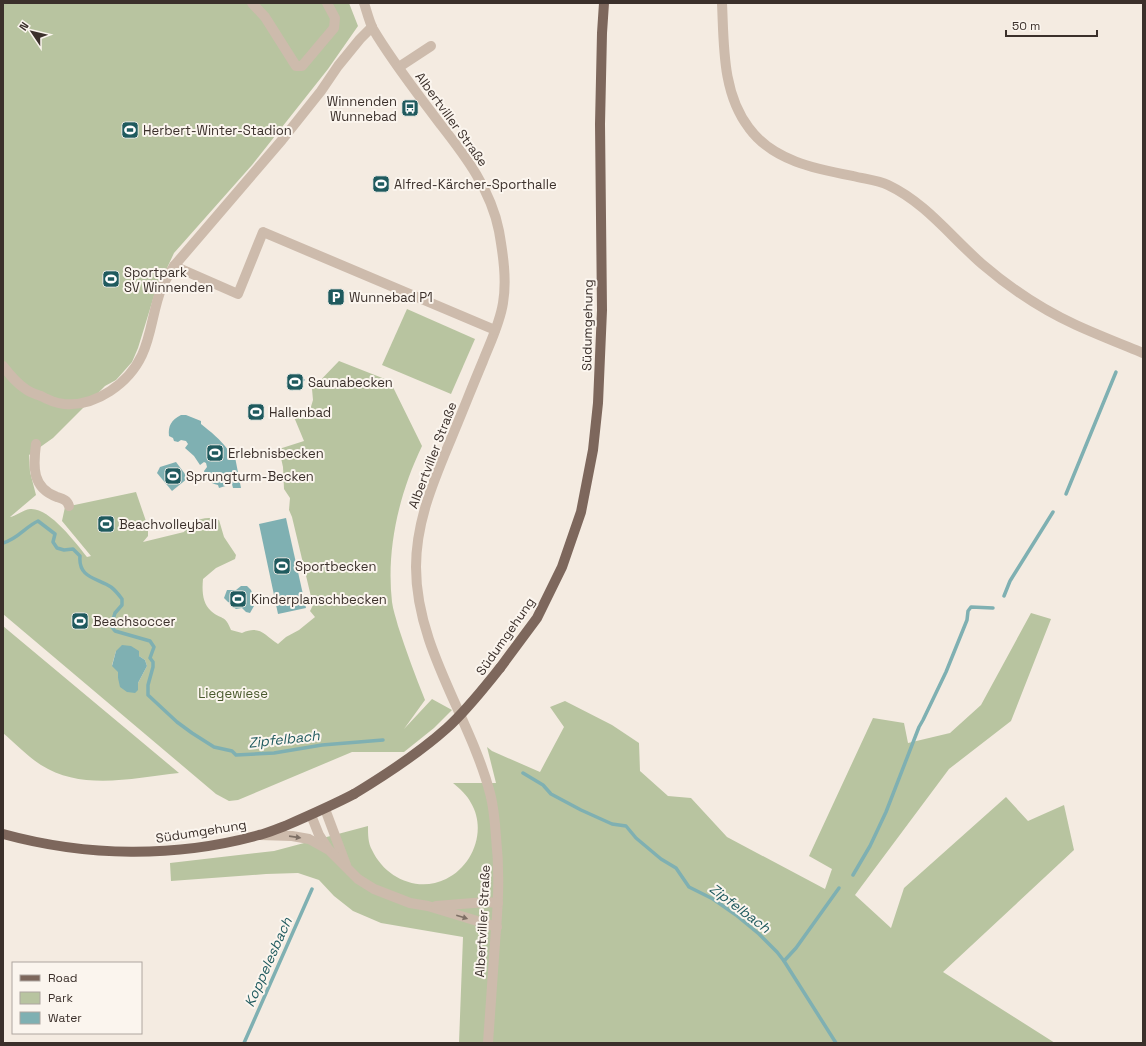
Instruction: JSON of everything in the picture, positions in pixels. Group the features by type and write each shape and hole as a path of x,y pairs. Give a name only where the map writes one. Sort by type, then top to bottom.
{"main road":[{"name":"Südumgehung","path":"3,834 32,842 75,849 128,853 172,851 215,845 260,835 311,815 354,794 396,768 419,752 448,728 473,702 537,618 562,567 581,512 592,450 598,403 602,310 600,117 604,3"}],"street":[{"path":"252,3 265,18 296,66 302,66 334,28 335,18 327,3"},
{"name":"Albertviller Straße","path":"364,3 372,27 399,67 475,171 489,200 498,227 504,274 503,303 495,330 425,506 418,535 416,567 418,596 425,628 440,669 477,753 490,794 494,814 499,868 497,927 488,1043"},
{"path":"722,3 724,42 729,84 735,107 749,129 764,143 786,158 808,166 886,184 909,196 926,209 983,265 1012,288 1075,325 1143,353"},
{"path":"3,366 12,377 27,390 65,404 89,401 102,396 126,378 137,364 147,342 161,288 174,266 282,140 321,91 342,61 372,27"},
{"path":"399,67 431,46"},
{"path":"174,266 238,294 263,232 495,330"},
{"path":"36,444 34,461 35,475 37,479 47,493 66,500 70,506"},
{"path":"325,809 348,869"},
{"path":"311,815 319,835 328,849 358,879 374,889 410,904 428,906 486,902 498,903"},
{"path":"260,835 292,836 309,839 328,849"},
{"path":"428,906 497,927"}],"green space":[{"name":"Liegewiese","path":"3,3 349,3 358,26 328,69 252,165 174,253 154,296 138,348 132,362 116,380 105,386 53,438 29,455 30,472 36,495 10,517 30,509 37,510 45,514 62,527 87,557 91,556 62,521 65,507 136,492 148,527 148,536 143,542 184,532 191,524 204,518 219,520 224,537 236,555 235,559 216,568 203,579 204,600 208,608 214,614 225,619 231,630 242,633 253,630 262,632 278,644 315,617 310,611 313,605 289,510 290,498 284,489 283,467 279,449 304,441 294,417 310,410 313,400 312,389 339,361 390,381 422,446 401,502 396,522 391,562 392,602 394,611 404,645 425,700 404,729 432,699 452,710 434,728 404,752 352,752 238,800 229,801 216,794 3,614","holes":["116,651 139,656 145,660 147,666 138,683 138,690 118,678 119,672 112,665"]},
{"path":"407,309 475,339 451,394 382,365"},
{"path":"1031,613 1051,619 1011,721 949,769 855,895 891,928 904,888 1006,797 1028,821 1064,805 1074,850 943,972 1055,1043 459,1043 463,937 381,923 353,911 334,896 319,880 298,873 171,881 170,863 274,851 368,826 369,841 372,850 385,868 394,875 403,880 424,884 435,883 446,879 464,865 470,856 475,846 478,824 476,813 471,803 461,790 453,783 496,783 487,747 492,751 540,772 564,727 550,707 565,701 612,725 639,743 640,771 668,796 691,798 727,837 825,889 832,869 809,856 873,718 904,723 908,743 950,733 981,705"},
{"path":"3,626 179,773 108,781 73,778 57,773 41,765 26,754 3,733"}],"water":[{"name":"Saunabecken","path":"298,373 305,380 292,391 286,383"},
{"name":"Erlebnisbecken","path":"181,415 186,415 201,421 201,424 219,439 228,450 234,447 239,455 235,457 241,488 233,488 232,484 219,488 218,485 207,479 204,471 207,467 206,463 204,462 200,465 194,456 185,448 188,444 186,441 174,441 173,438 169,436 171,424"},
{"name":"Sprungturm-Becken","path":"176,462 188,478 172,491 157,473 160,467"},
{"name":"Sportbecken","path":"286,518 306,608 278,614 259,524"},
{"name":"Kinderplanschbecken","path":"241,586 247,586 253,595 251,599 254,606 250,613 246,612 242,608 236,609 233,607 233,604 224,598 227,590 236,590"},
{"path":"122,645 131,646 139,651 139,656 145,660 147,666 138,683 138,690 135,693 127,692 120,687 118,672 112,666 116,651"}],"waterway":[{"path":"1066,494 1116,372"},
{"path":"1004,596 1010,581 1053,512"},
{"name":"Zipfelbach","path":"3,543 13,539 29,526 38,521 55,534 53,542 57,548 64,550 73,549 80,556 80,563 85,573 111,587 122,599 122,605 115,613 111,626 115,631 150,641 154,647 150,658 153,662 153,667 148,685 148,695 177,722 214,747 232,751 236,755 274,753 322,745 383,740"},
{"path":"853,875 870,846 886,812 919,727 946,672 967,620 968,611 971,607 993,608"},
{"name":"Zipfelbach","path":"523,773 543,785 551,794 581,810 612,824 626,826 636,838 661,859 676,868 689,887 713,899 759,934 784,961 836,1043"},
{"path":"784,961 796,948 839,888"},
{"name":"Koppelesbach","path":"244,1043 312,889"}],"place":[{"name":"Winnenden Wunnebad","path":"410,108"},
{"name":"Herbert-Winter-Stadion","path":"130,130"},
{"name":"Alfred-Kärcher-Sporthalle","path":"381,184"},
{"name":"Sportpark SV Winnenden","path":"111,279"},
{"name":"Wunnebad P1","path":"336,297"},
{"name":"Saunabecken","path":"295,382"},
{"name":"Hallenbad","path":"256,412"},
{"name":"Erlebnisbecken","path":"215,453"},
{"name":"Sprungturm-Becken","path":"173,476"},
{"name":"Beachvolleyball","path":"106,524"},
{"name":"Sportbecken","path":"282,566"},
{"name":"Kinderplanschbecken","path":"238,599"},
{"name":"Beachsoccer","path":"80,621"}]}
